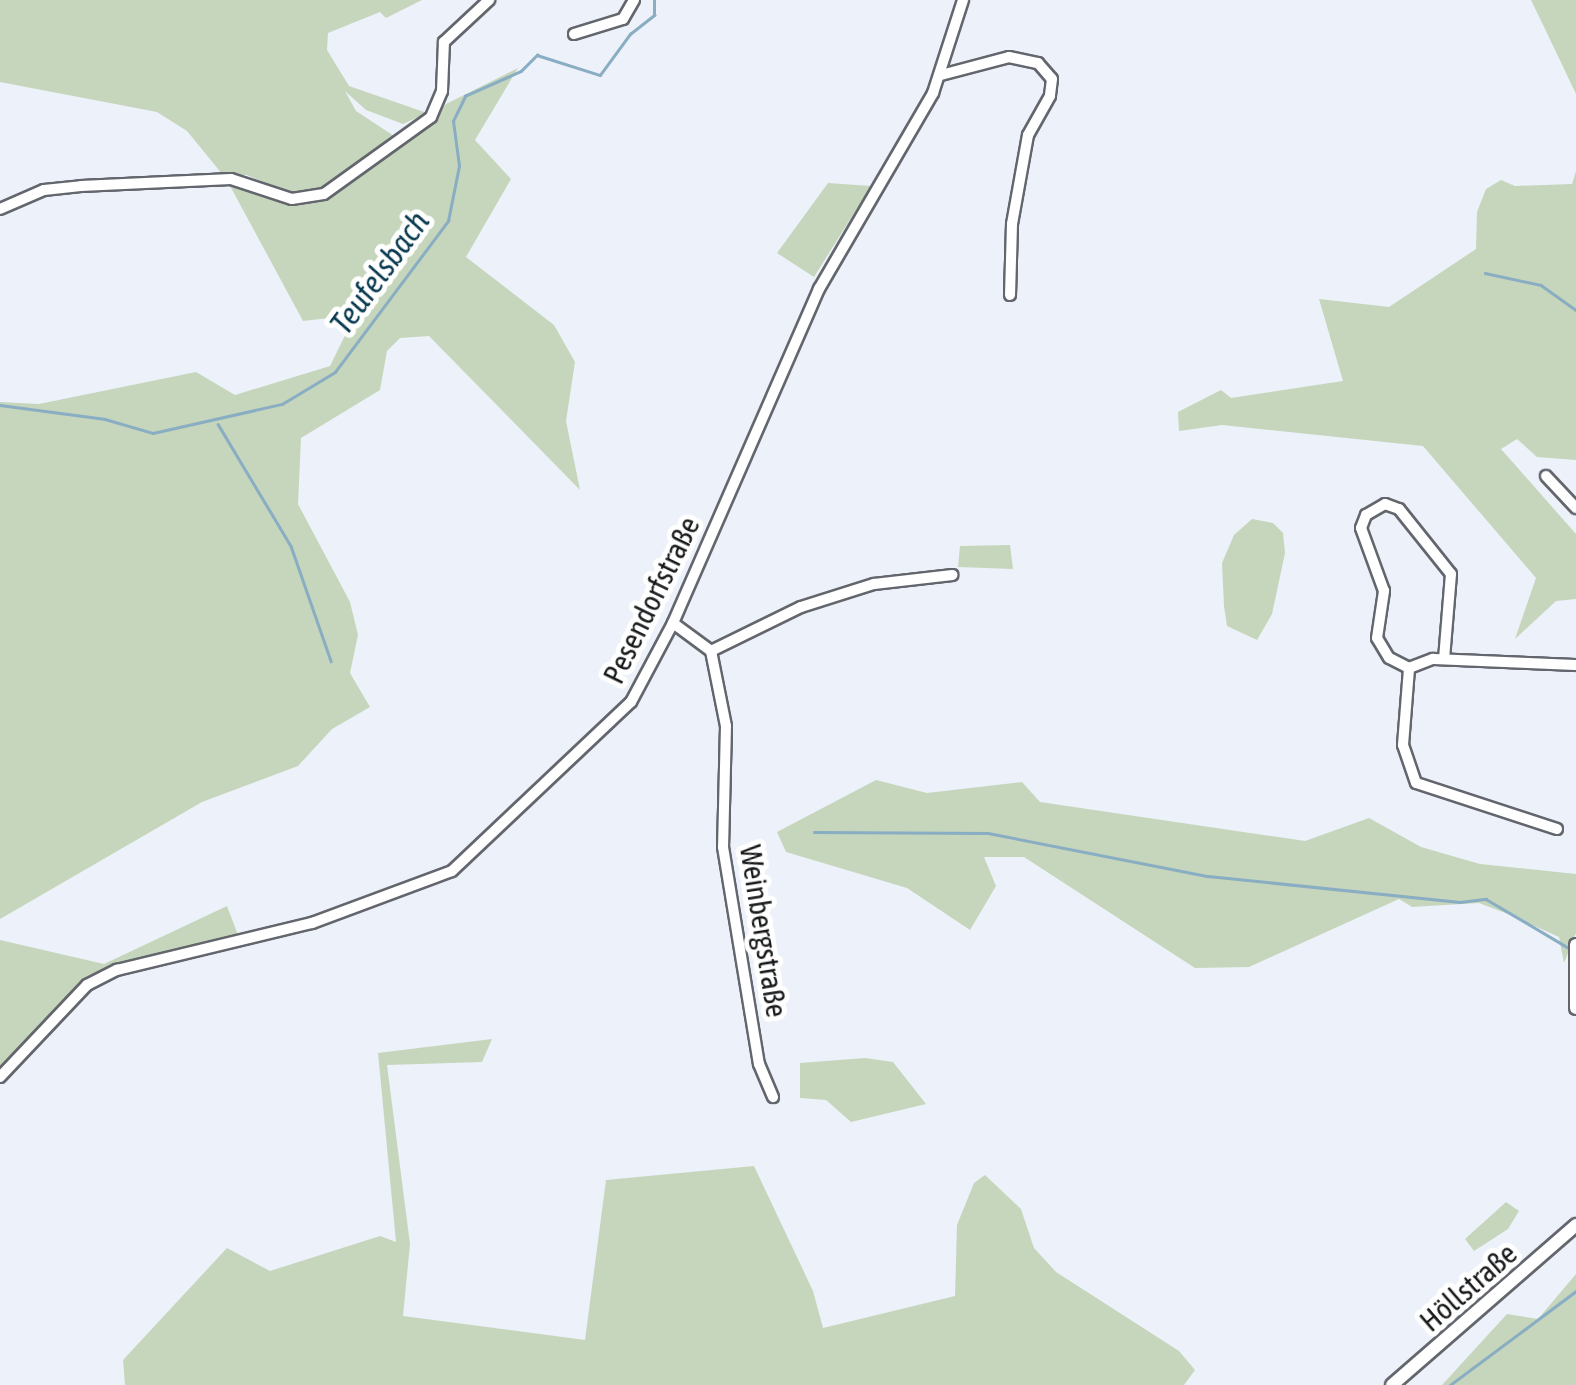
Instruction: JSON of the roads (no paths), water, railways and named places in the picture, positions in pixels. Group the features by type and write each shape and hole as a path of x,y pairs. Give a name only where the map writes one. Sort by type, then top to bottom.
{"street":[{"path":"0,209 44,190 232,179 292,199 324,194 431,116 442,91 444,42 489,0"},
{"path":"574,34 618,22 634,0"},
{"name":"Pesendorfstraße","path":"0,1078 87,984 117,970 312,923 452,871 631,702 673,623 818,290 942,75 963,0"},
{"path":"942,75 1010,57 1038,63 1052,79 1050,96 1028,135 1012,224 1010,286"},
{"path":"1546,476 1576,508"},
{"path":"1444,659 1451,574 1399,509 1385,504 1366,515 1360,528 1384,590 1377,638 1389,658 1409,668 1444,659 1576,665"},
{"path":"673,623 711,651 819,601 874,584 952,576"},
{"name":"Weinbergstraße","path":"711,651 728,755 722,847 759,1064 773,1097"},
{"path":"1409,668 1402,745 1416,782 1557,829"},
{"path":"1576,945 1576,1008"},
{"name":"Höllstraße","path":"1392,1385 1576,1226"}],"waterway":[{"name":"Teufelsbach","path":"0,405 105,419 153,433 282,404 335,372 448,221 459,166 453,121 465,96 521,71 537,55 600,75 630,34 654,15 654,0"},
{"path":"1485,273 1541,285 1576,310"},
{"path":"218,424 291,546 331,661"},
{"path":"814,832 988,833 1208,876 1460,902 1486,899 1569,948"},
{"path":"1450,1385 1576,1291"}]}
